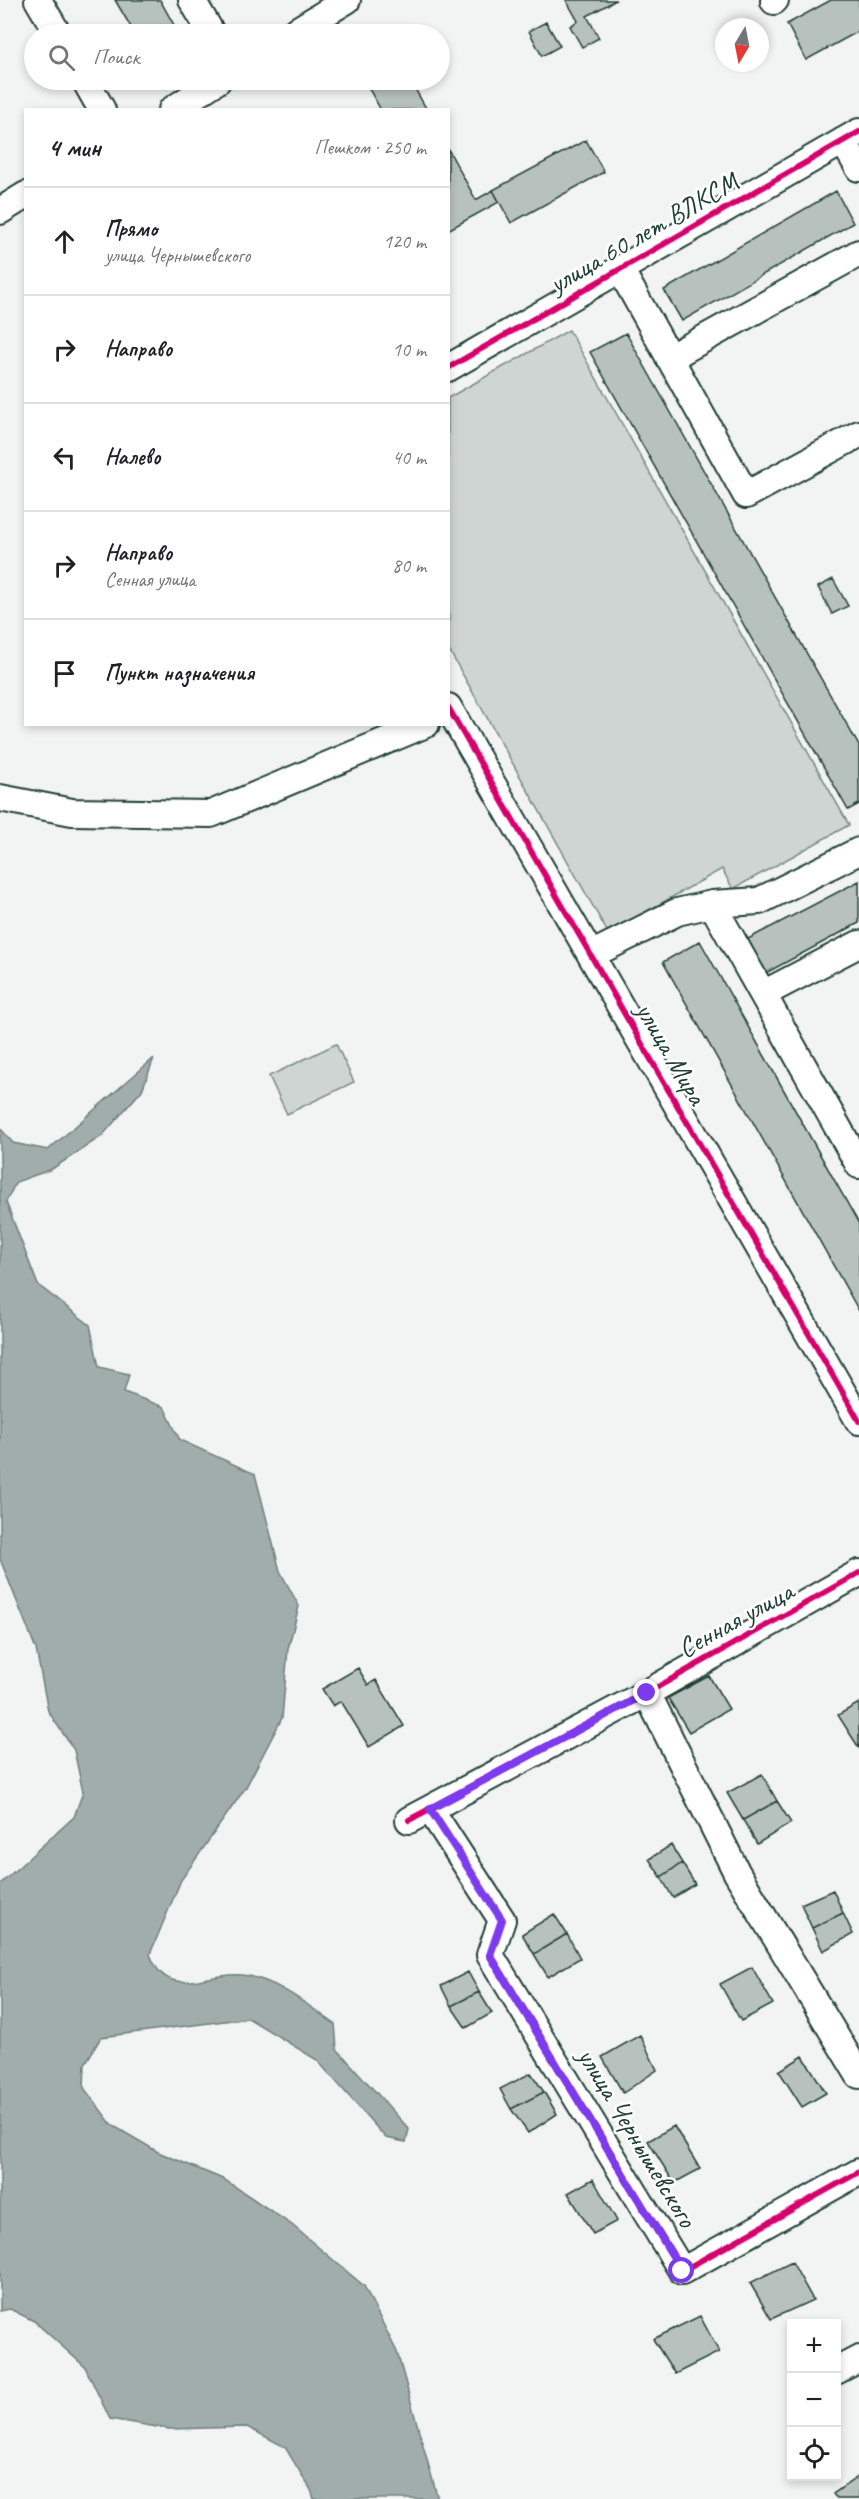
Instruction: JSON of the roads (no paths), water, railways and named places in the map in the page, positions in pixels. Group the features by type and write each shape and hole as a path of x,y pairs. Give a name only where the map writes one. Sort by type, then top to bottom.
{"street":[{"path":"38,0 52,24"},
{"path":"192,0 206,24"},
{"path":"307,24 347,0"},
{"path":"91,90 101,108"},
{"path":"175,108 203,90"},
{"path":"851,136 859,168"},
{"name":"улица 60 лет ВЛКСМ","path":"450,367 851,136"},
{"path":"0,211 24,196"},
{"path":"669,357 859,253"},
{"path":"620,269 746,495 859,434"},
{"name":"улица Мира","path":"450,712 859,1421"},
{"path":"0,798 72,812 211,814 421,726"},
{"path":"591,955 677,912 712,904 759,901 859,851"},
{"path":"712,904 859,1165"},
{"path":"763,994 859,944"},
{"name":"Сенная улица","path":"490,1955 502,1920 419,1815 647,1693 859,1573"},
{"path":"647,1693 737,1873 859,2074"},
{"name":"улица Чернышевского","path":"490,1955 682,2271 859,2172"},
{"path":"841,2370 859,2359"}]}
